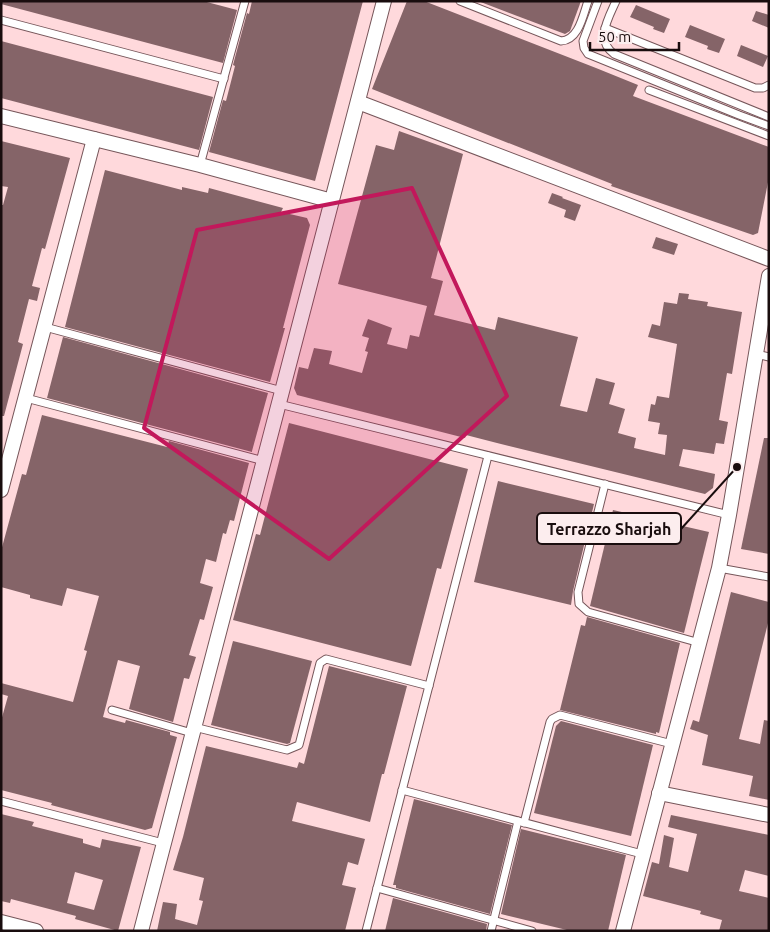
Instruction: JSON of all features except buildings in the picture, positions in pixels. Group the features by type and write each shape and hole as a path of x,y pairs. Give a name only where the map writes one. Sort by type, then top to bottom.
{"street":[{"path":"141,931 384,1"},
{"path":"358,102 769,259"},
{"path":"1,116 200,165 332,201"},
{"path":"1,490 94,139"},
{"path":"623,931 719,568 762,356 769,276"},
{"path":"659,793 769,815"},
{"path":"1,922 36,931"}],"lane":[{"path":"200,165 245,1"},
{"path":"460,1 561,41 566,41 574,35 588,1"},
{"path":"598,1 583,41 584,48 588,54 739,116 769,126"},
{"path":"616,1 605,28 603,40 609,51 769,117"},
{"path":"1,20 224,79"},
{"path":"605,28 755,88 764,88 769,85"},
{"path":"649,90 769,136"},
{"path":"45,327 280,397 488,456 729,515"},
{"path":"26,398 264,461"},
{"path":"366,931 488,456"},
{"path":"605,484 578,592 579,604 588,612 700,643"},
{"path":"719,568 769,577"},
{"path":"112,710 287,750 299,745 320,663 326,659 429,686"},
{"path":"492,931 550,722 560,715 672,744"},
{"path":"402,790 642,854"},
{"path":"1,801 164,843"},
{"path":"376,888 532,931"}],"highlighted area":[{"path":"412,188 507,396 329,559 144,428 197,230"}],"place":[{"name":"Terrazzo Sharjah","path":"737,467"}]}
